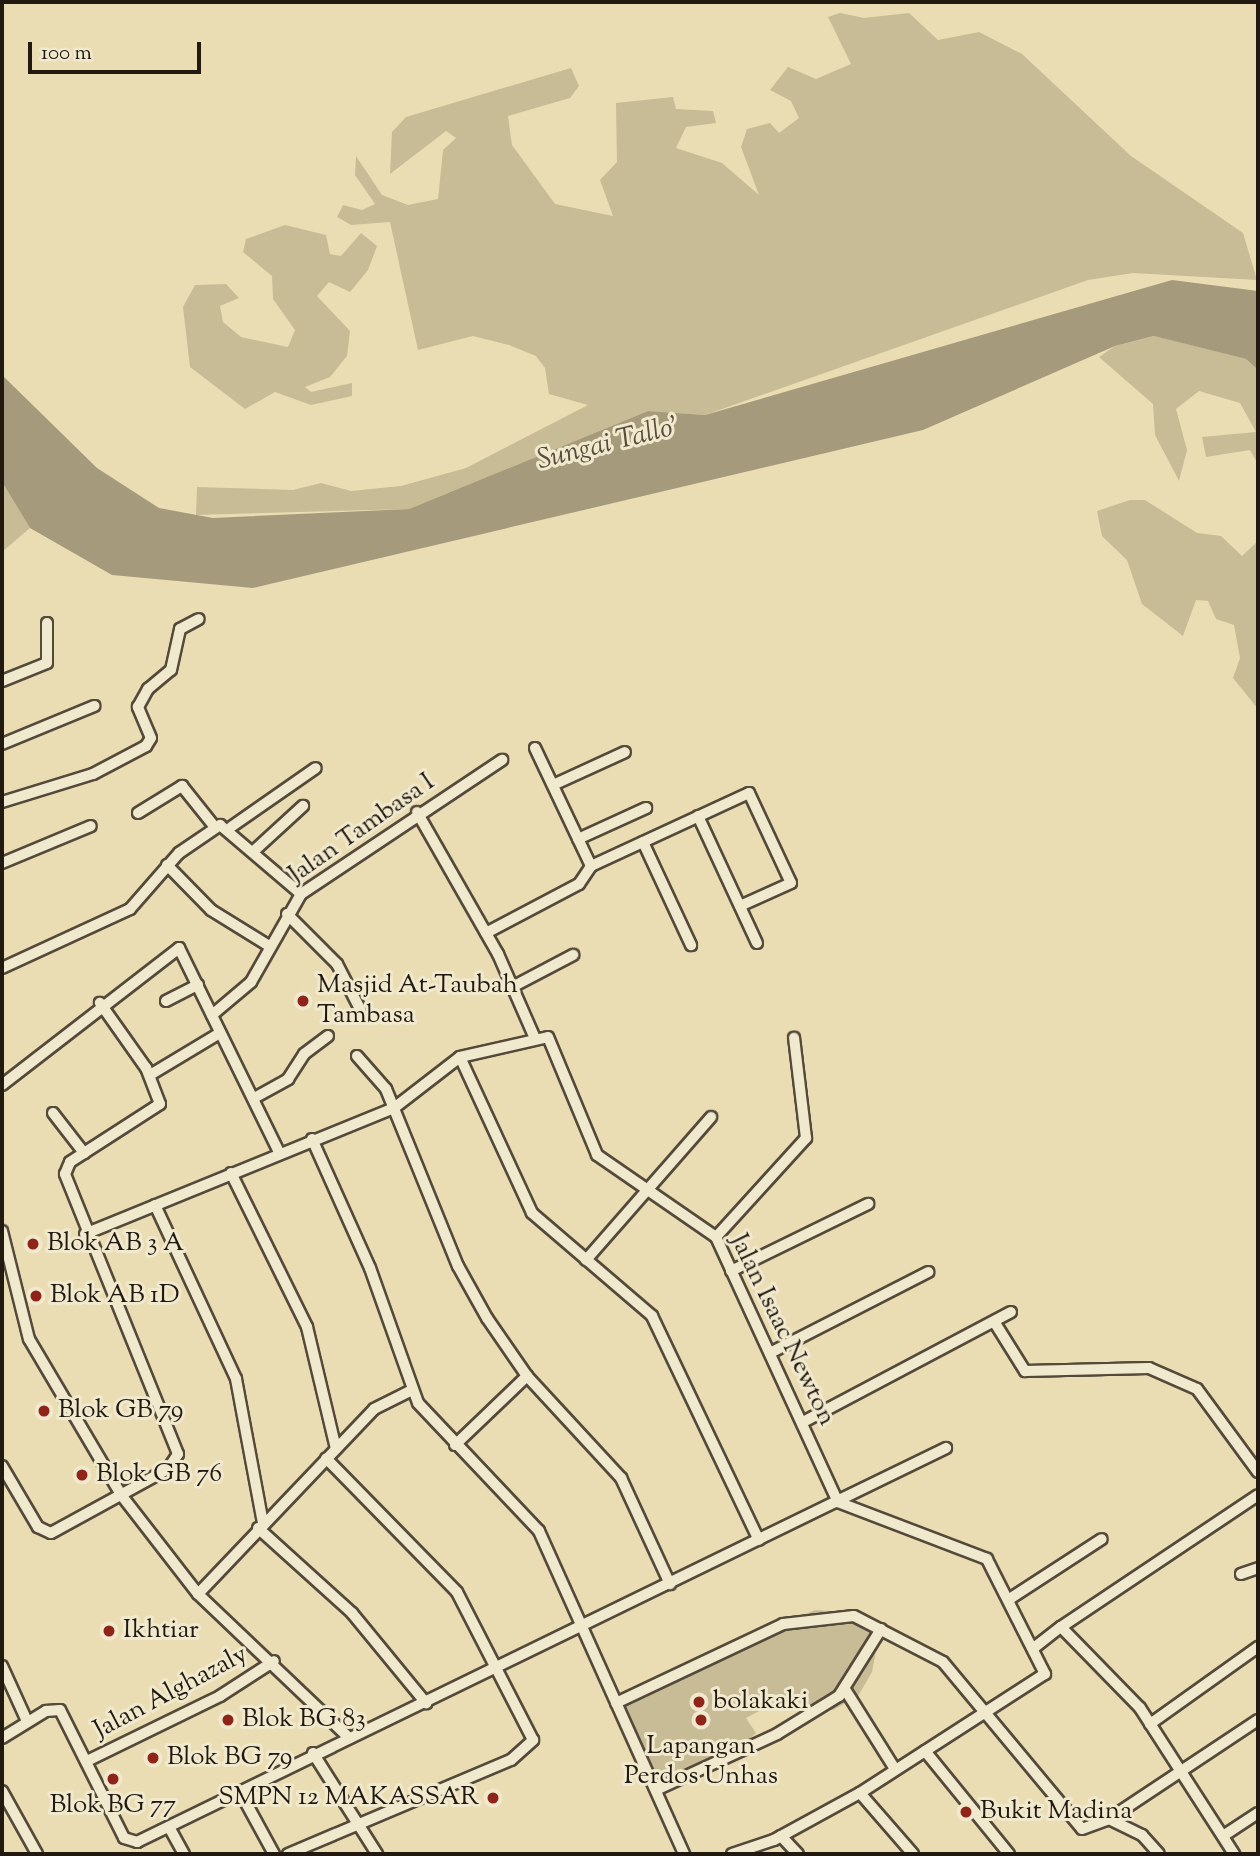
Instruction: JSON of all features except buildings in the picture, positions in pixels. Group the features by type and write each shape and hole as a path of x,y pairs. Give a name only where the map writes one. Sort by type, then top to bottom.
{"street":[{"path":"2,802 93,774 146,746 151,738 138,707 148,689 171,670 180,629 199,619"},
{"path":"2,681 47,663 47,623"},
{"path":"2,744 94,706"},
{"path":"536,748 591,866"},
{"path":"553,785 625,752"},
{"name":"Jalan Tambasa I","path":"212,1015 251,982 287,914 301,894 417,812 502,760"},
{"path":"230,827 316,768"},
{"path":"138,813 182,786 214,826"},
{"path":"486,933 579,884 591,866 749,793 791,883 740,906"},
{"path":"256,849 303,806"},
{"path":"578,839 646,808"},
{"name":"Jalan Isaac Newton","path":"417,812 486,933 539,1036 551,1040 597,1155 716,1237 805,1421 838,1502"},
{"path":"698,816 757,943"},
{"path":"2,863 92,826"},
{"path":"2,968 130,909 167,865 214,826 230,827 301,894"},
{"path":"643,842 691,945"},
{"path":"167,865 211,910 269,946"},
{"path":"287,914 337,964 360,1009"},
{"path":"2,1086 100,1003 179,948 220,1033 256,1097 281,1154"},
{"path":"514,986 573,955"},
{"path":"166,1001 198,985"},
{"path":"2,1466 38,1527 58,1531 168,1469 178,1454 85,1234 65,1174 65,1166 160,1104 150,1075 100,1003"},
{"path":"150,1075 220,1033"},
{"path":"256,1097 288,1079 304,1054 328,1036"},
{"path":"85,1234 312,1139 394,1108 460,1057 539,1036"},
{"path":"716,1237 806,1138 794,1038"},
{"path":"357,1056 394,1108 458,1266 527,1376 621,1478 670,1584"},
{"path":"460,1057 521,1195 542,1225 652,1316 759,1541"},
{"path":"53,1113 84,1153"},
{"path":"586,1261 711,1117"},
{"path":"312,1139 370,1268 412,1390 455,1445 539,1531 684,1854"},
{"path":"231,1173 307,1327 336,1449"},
{"path":"732,1271 868,1204"},
{"path":"155,1205 236,1378 260,1525 352,1613 426,1703"},
{"path":"2,1231 24,1328 37,1355 122,1496 198,1594 274,1661 349,1738"},
{"path":"770,1353 928,1272"},
{"path":"805,1421 1011,1312"},
{"path":"995,1322 1025,1371 1149,1368 1197,1389 1218,1410 1258,1472"},
{"path":"455,1445 527,1376"},
{"path":"198,1594 260,1525 374,1409 412,1390"},
{"path":"2,1738 27,1721 60,1710 88,1761 124,1838 137,1842 313,1754 498,1669 946,1448"},
{"path":"288,1854 528,1751 532,1732 447,1579 327,1458"},
{"path":"1035,1647 1258,1495"},
{"path":"732,1854 781,1836 860,1793 1044,1677 1035,1647 1011,1598 986,1559 838,1502"},
{"path":"1011,1598 1102,1539"},
{"path":"1241,1574 1258,1568"},
{"path":"616,1703 783,1624 854,1616 939,1659 1075,1825 1090,1829 1258,1720"},
{"path":"1061,1627 1150,1724 1234,1854"},
{"path":"656,1790 767,1739 846,1691 881,1629"},
{"path":"1150,1724 1258,1647"},
{"name":"Jalan Alghazaly","path":"88,1761 220,1696 274,1661"},
{"path":"2,1666 27,1721"},
{"path":"846,1691 895,1769"},
{"path":"925,1752 1009,1854"},
{"path":"313,1754 377,1854"},
{"path":"239,1790 274,1854"},
{"path":"2,1791 37,1854"},
{"path":"860,1793 913,1854"},
{"path":"1223,1836 1258,1813"},
{"path":"1109,1819 1142,1835 1159,1854"},
{"path":"169,1827 184,1854"},
{"path":"781,1836 798,1854"},
{"path":"766,1843 771,1854"}],"shaded area":[{"path":"840,13 864,18 909,13 938,40 979,32 1022,54 1131,156 1243,233 1257,280 1133,273 1088,280 705,415 648,411 409,509 196,515 197,487 293,490 321,483 351,491 401,486 466,468 588,405 549,394 545,368 536,356 509,345 473,336 418,350 390,222 351,225 337,217 343,205 362,210 375,204 355,175 356,156 382,195 408,205 438,199 443,150 456,138 446,131 390,174 392,132 406,117 571,68 579,86 570,98 508,116 512,145 555,204 613,216 600,180 617,162 616,103 673,97 676,109 713,111 716,123 686,127 676,148 722,163 759,195 741,147 747,129 770,123 779,133 799,118 791,101 770,90 788,67 816,79 851,64 828,17"},
{"path":"285,225 326,235 330,254 341,256 361,233 377,246 368,270 350,292 329,282 317,296 350,331 347,356 330,377 305,387 311,392 352,383 352,396 311,405 275,392 245,409 190,367 183,307 195,285 226,284 239,298 220,306 223,322 241,337 288,347 295,330 273,299 272,276 243,252 246,239"},
{"path":"1155,336 1246,359 1258,370 1258,464 1250,450 1206,457 1202,437 1256,432 1240,403 1199,391 1176,409 1187,450 1179,481 1155,435 1153,404 1099,357 1115,346"},
{"path":"2,482 30,528 2,552"},
{"path":"1130,500 1145,500 1197,533 1221,536 1242,556 1258,541 1258,709 1233,678 1240,658 1234,625 1216,619 1208,601 1196,600 1183,636 1142,604 1127,560 1102,536 1097,511"},
{"name":"bolakaki","path":"815,1610 850,1612 881,1624 872,1672 858,1696 833,1710 784,1698 746,1718 756,1733 720,1768 662,1790 618,1694"}],"water":[{"name":"Sungai Tallo'","path":"1172,280 1258,291 1258,370 1246,359 1154,336 1115,346 923,430 253,588 112,575 30,528 2,482 2,375 97,468 159,508 213,518 409,509 648,411 705,415"}],"place":[{"name":"Masjid At-Taubah Tambasa","path":"303,1001"},
{"name":"Blok AB 3 A","path":"33,1244"},
{"name":"Blok AB 1D","path":"36,1296"},
{"name":"Blok GB 79","path":"44,1411"},
{"name":"Blok GB 76","path":"82,1475"},
{"name":"Ikhtiar","path":"109,1631"},
{"name":"bolakaki","path":"699,1702"},
{"name":"Blok BG 83","path":"228,1720"},
{"name":"Lapangan Perdos Unhas","path":"701,1720"},
{"name":"Blok BG 79","path":"153,1758"},
{"name":"Blok BG 77","path":"113,1779"},
{"name":"SMPN 12 MAKASSAR","path":"493,1798"},
{"name":"Bukit Madina","path":"966,1812"}]}
